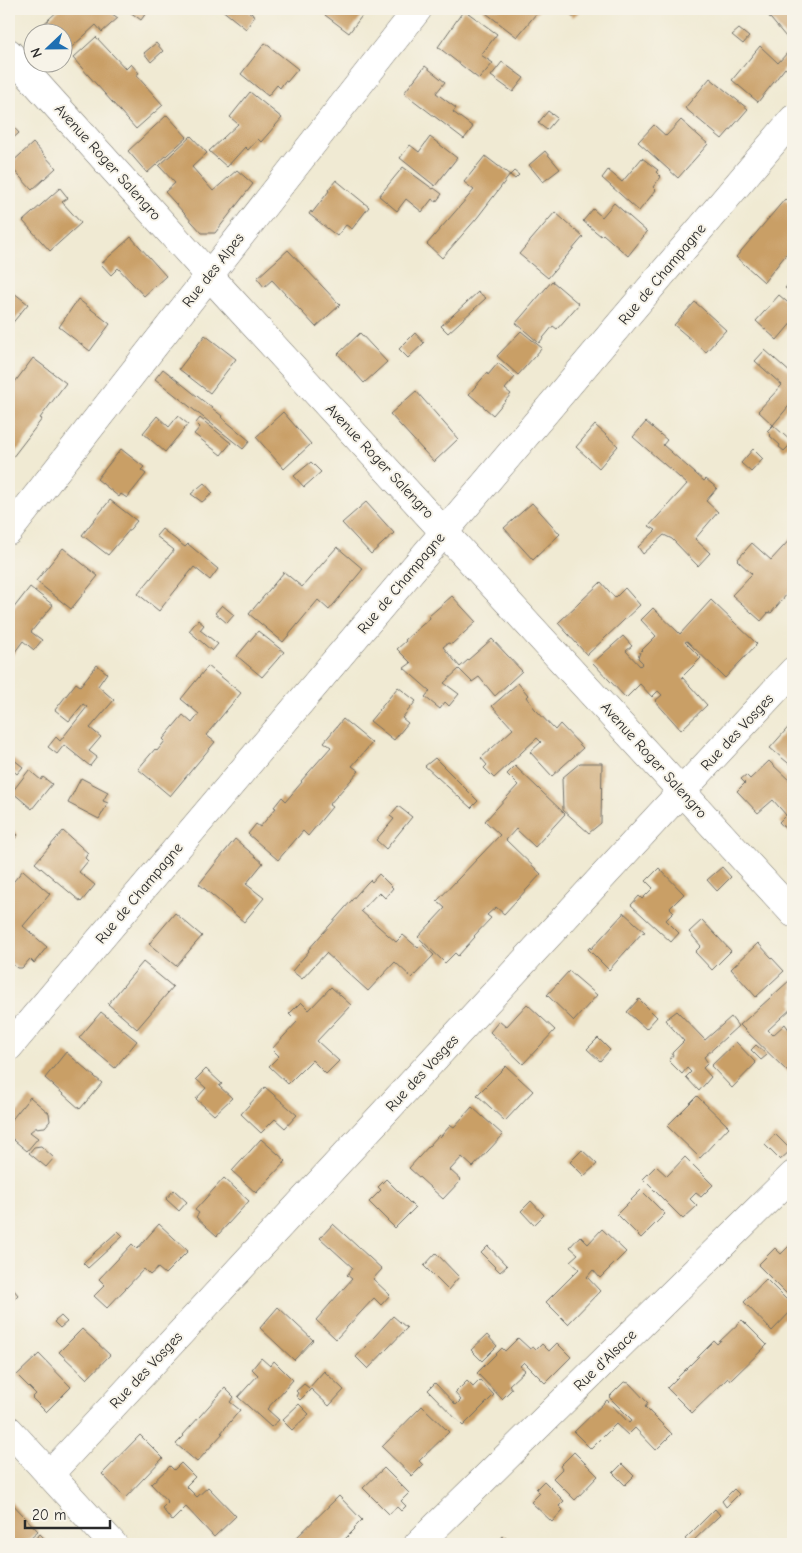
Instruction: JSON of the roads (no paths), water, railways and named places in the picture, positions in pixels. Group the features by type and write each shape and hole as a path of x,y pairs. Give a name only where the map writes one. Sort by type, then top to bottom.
{"street":[{"name":"Rue des Alpes","path":"9,531 418,9"},
{"name":"Avenue Roger Salengro","path":"9,53 793,913"},
{"name":"Rue de Champagne","path":"9,1048 793,119"},
{"name":"Rue des Vosges","path":"49,1475 793,671"},
{"name":"Rue d'Alsace","path":"418,1544 793,1176"},
{"path":"9,1430 113,1544"}]}
